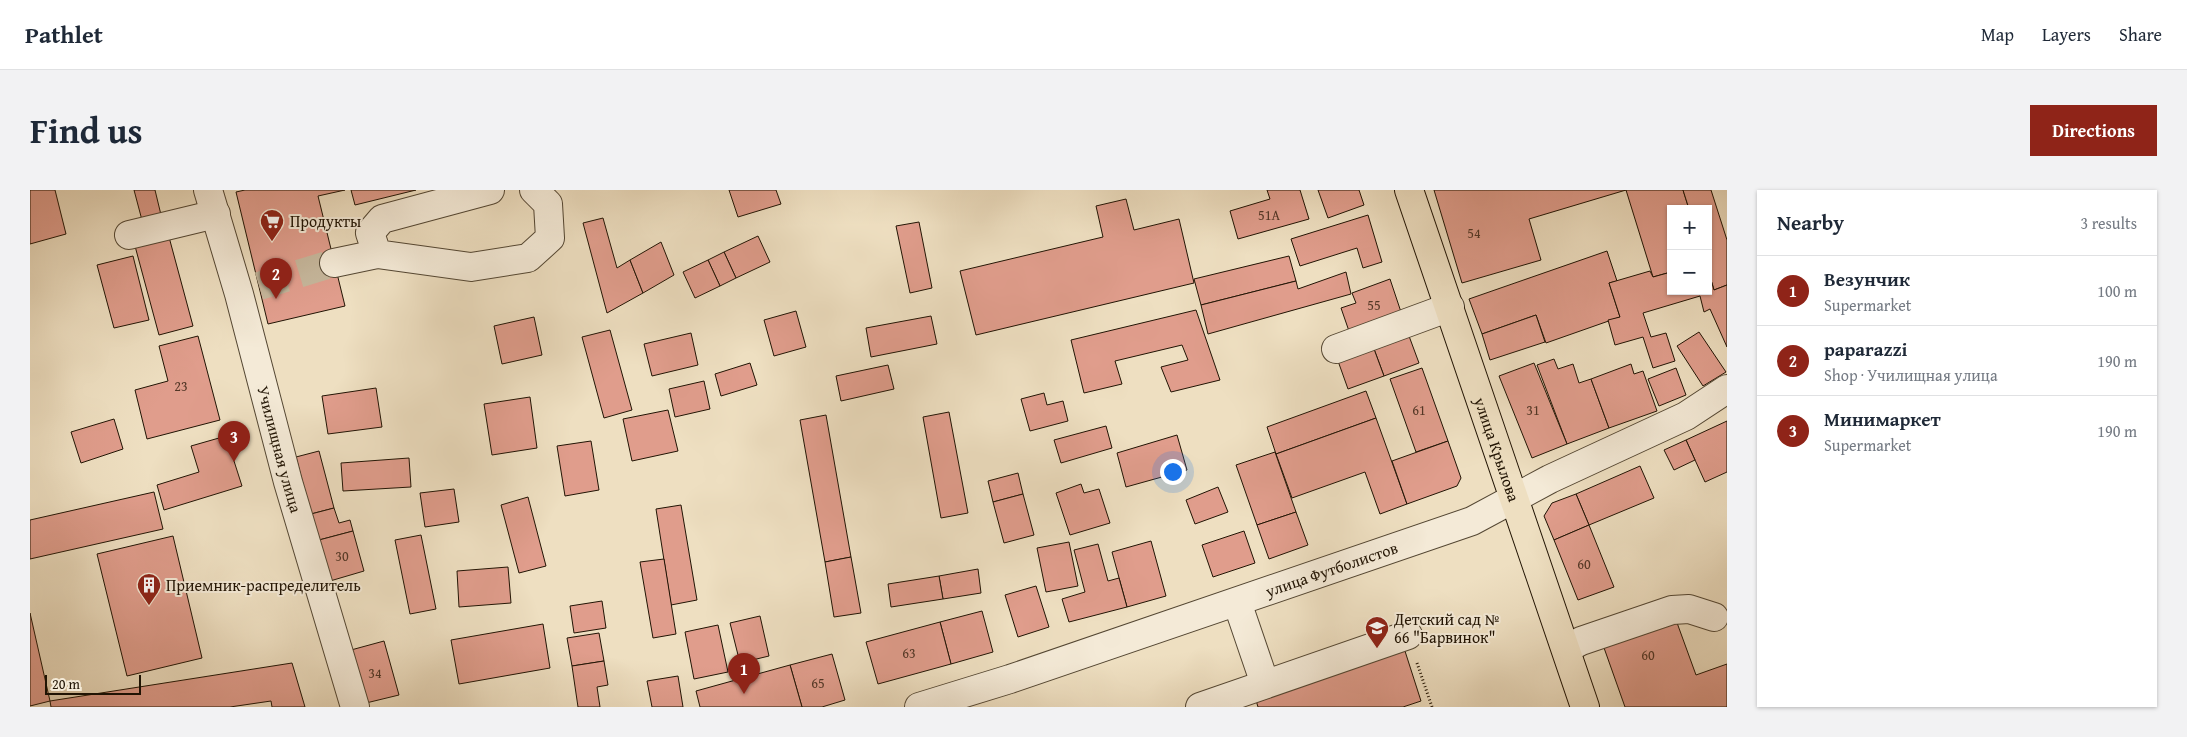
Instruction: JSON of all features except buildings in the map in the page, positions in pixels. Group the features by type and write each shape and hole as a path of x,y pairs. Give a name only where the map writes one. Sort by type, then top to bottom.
{"main road":[{"name":"улица Крылова","path":"1409,190 1516,497 1585,707"}],"street":[{"path":"378,254 370,233 382,220 490,190"},
{"path":"334,263 378,254 400,259 471,267 528,258 550,238 548,204 534,190"},
{"path":"129,235 212,202"},
{"name":"Училищная улица","path":"212,202 249,290 288,482 355,707"},
{"path":"1336,349 1450,307"},
{"name":"улица Футболистов","path":"935,705 1472,521 1550,479 1686,416 1727,389"},
{"path":"1236,602 1265,684"},
{"path":"1566,649 1672,610 1689,609 1714,617"},
{"path":"1200,707 1408,635"}],"path":[{"path":"1408,635 1432,707"}],"tunnel":[{"path":"259,286 334,263"}],"place":[{"name":"Продукты","path":"272,242"},
{"name":"paparazzi","path":"276,299"},
{"name":"Минимаркет","path":"234,462"},
{"name":"Приемник-распределитель","path":"149,606"},
{"name":"Детский сад № 66 \"Барвинок\"","path":"1377,649"},
{"name":"Везунчик","path":"744,694"}]}
